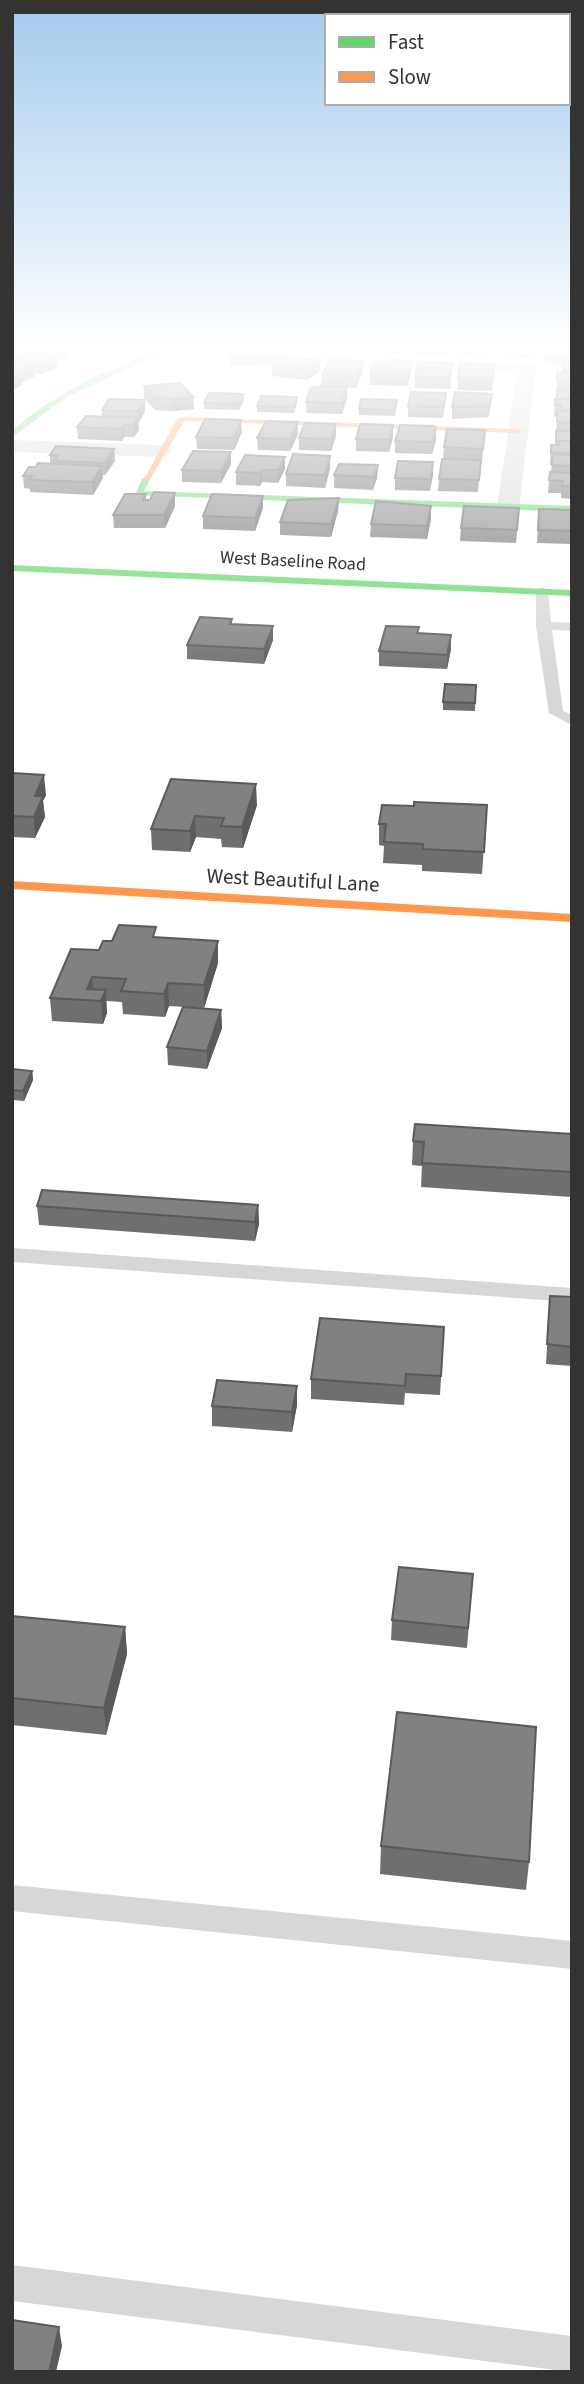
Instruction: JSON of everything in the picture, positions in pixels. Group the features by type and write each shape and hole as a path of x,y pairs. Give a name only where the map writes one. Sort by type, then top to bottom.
{"street":[{"path":"155,461 138,493 572,509"},
{"path":"508,507 514,461"},
{"name":"West Baseline Road","path":"12,568 572,593"},
{"name":"West Beautiful Lane","path":"12,885 572,918"}],"lane":[{"path":"542,592 542,626 556,713 572,721"},
{"path":"542,626 572,627"},
{"path":"553,684 572,687"},
{"path":"12,1255 572,1295"},
{"path":"12,1898 572,1955"},
{"path":"12,2283 572,2354"}],"building":[{"path":"60,461 106,461 105,463"},
{"path":"187,461 226,461 221,471 182,470"},
{"path":"242,461 283,461 278,470 262,470 260,473 236,472"},
{"path":"290,461 329,461 325,475 286,474"},
{"path":"398,461 433,462 431,479 395,478"},
{"path":"442,461 481,461 479,480 439,479"},
{"path":"552,461 572,461 572,466 552,465"},
{"path":"38,463 102,466 92,482 29,480 32,476 23,476 29,467 36,467"},
{"path":"339,464 378,465 374,477 334,475"},
{"path":"550,472 572,473 572,486 562,486 563,481 549,480"},
{"path":"154,492 175,493 164,515 113,515 125,494 146,494 143,500 150,500"},
{"path":"212,494 263,496 255,518 203,516"},
{"path":"339,498 331,524 280,522 288,500"},
{"path":"376,501 431,506 427,526 371,524"},
{"path":"464,506 519,508 517,530 461,528"},
{"path":"539,509 572,510 572,531 538,530"},
{"path":"200,617 232,619 230,624 273,626 264,649 187,645"},
{"path":"386,626 419,627 417,633 451,635 447,655 379,651"},
{"path":"445,684 476,685 475,703 443,702"},
{"path":"12,773 44,775 35,796 43,796 34,817 12,816"},
{"path":"171,779 256,784 242,827 221,826 224,818 195,816 190,831 151,829"},
{"path":"414,802 487,805 484,852 423,849 423,844 384,842 386,824 379,824 382,805 414,806"},
{"path":"119,925 156,927 153,937 218,941 204,985 168,983 164,994 121,991 126,979 92,977 87,989 106,990 101,1001 50,998 71,949 99,950 103,941 112,941"},
{"path":"183,1007 221,1010 207,1051 167,1047"},
{"path":"12,1069 32,1071 23,1091 12,1090"},
{"path":"415,1124 572,1134 572,1172 422,1163 424,1142 413,1141"},
{"path":"42,1190 258,1205 255,1222 37,1206"},
{"path":"550,1296 572,1297 572,1347 547,1344"},
{"path":"320,1318 444,1327 441,1376 406,1374 405,1386 311,1379"},
{"path":"217,1380 297,1386 292,1412 212,1406"},
{"path":"399,1567 473,1574 468,1628 392,1620"},
{"path":"12,1616 125,1627 104,1708 12,1698"},
{"path":"397,1712 536,1727 529,1862 381,1846"},
{"path":"12,2320 59,2327 49,2372 12,2372"}],"traffic: fast":[{"path":"146,479 138,493 572,509"},
{"path":"12,568 572,593"}],"traffic: slow":[{"path":"146,479 156,461"},
{"path":"12,885 572,918"}]}
